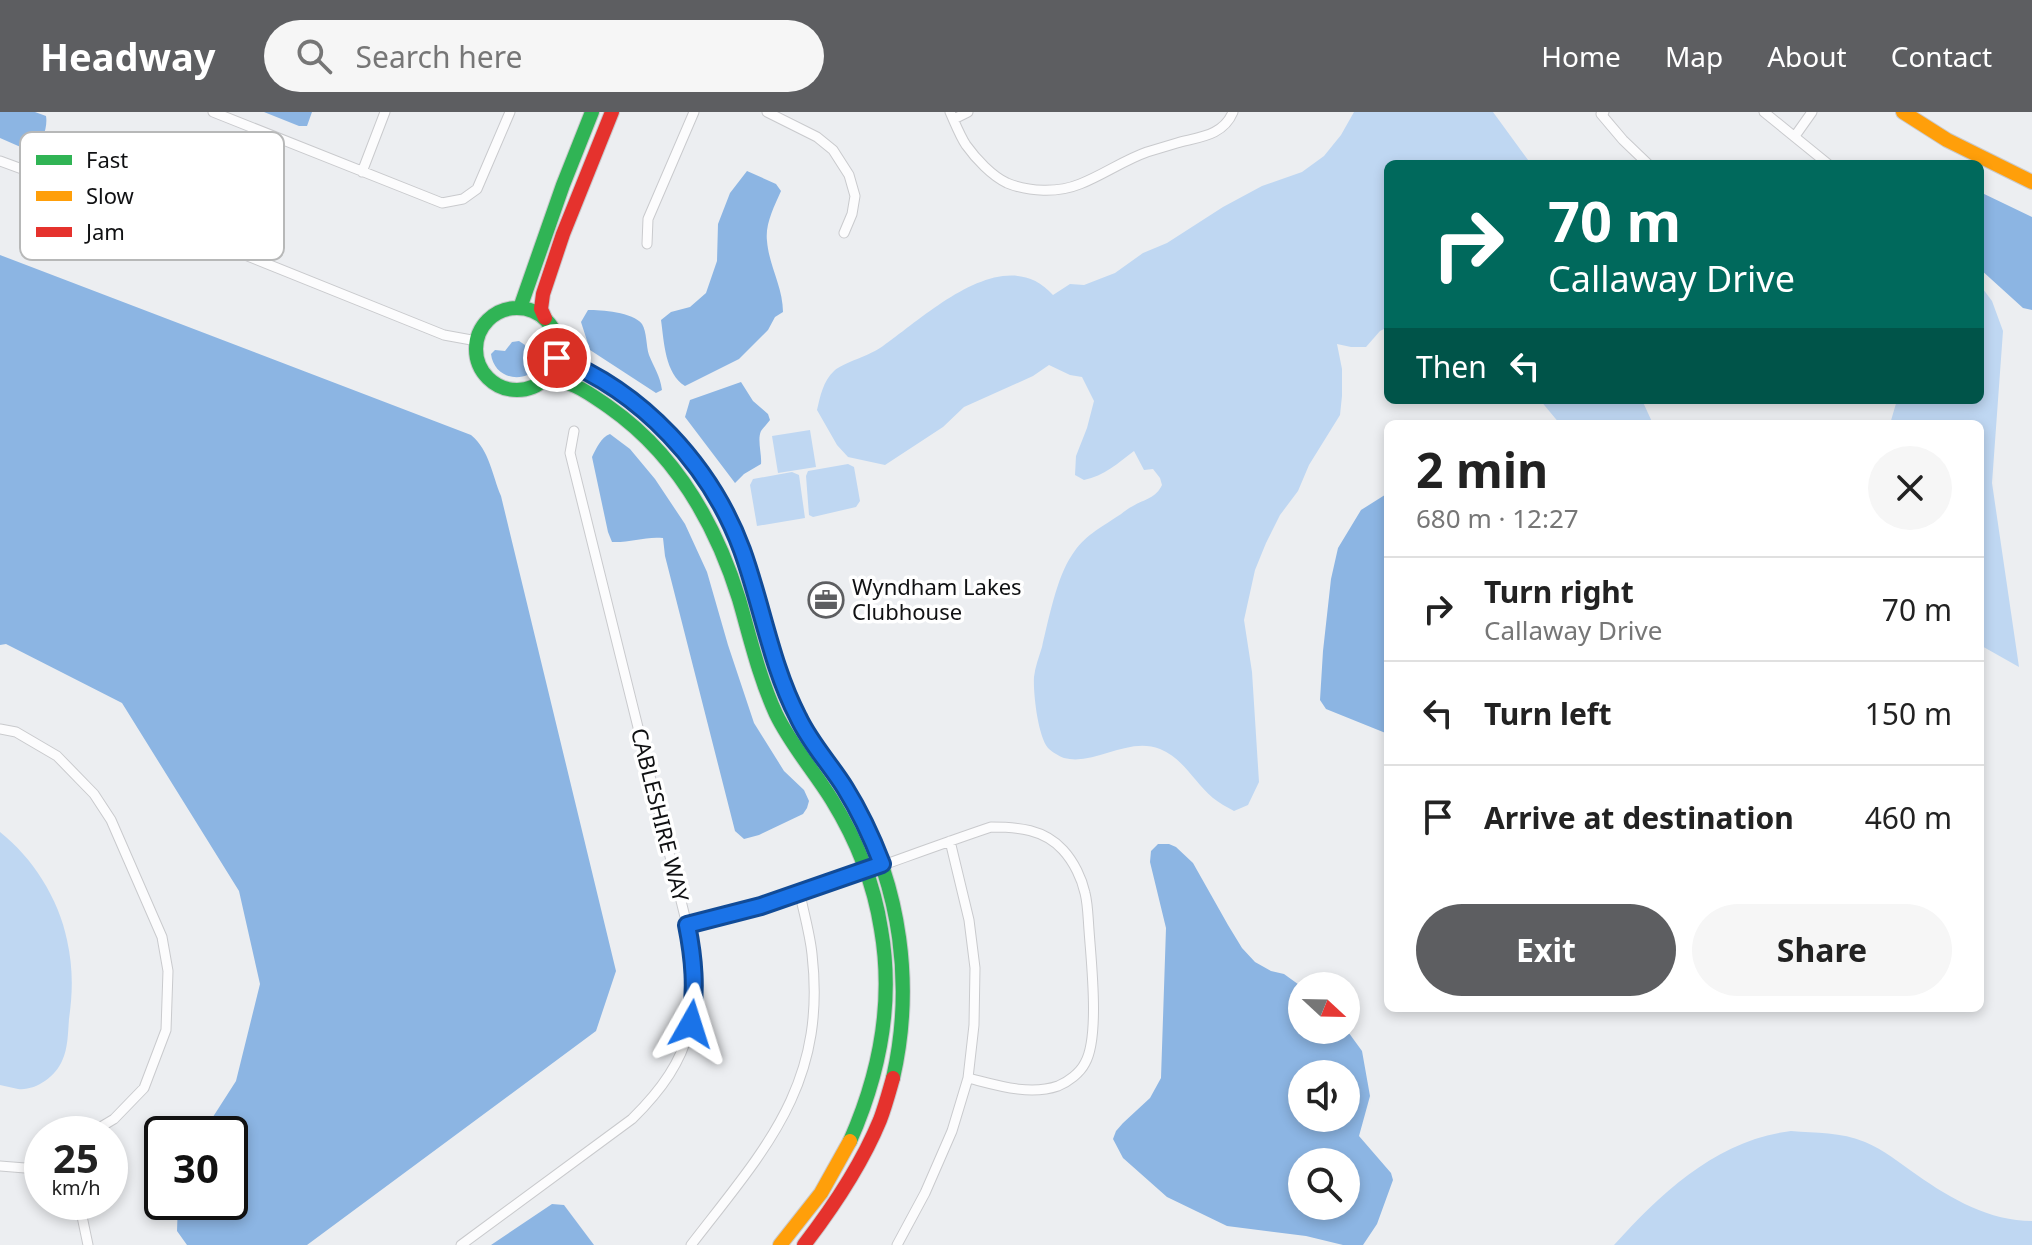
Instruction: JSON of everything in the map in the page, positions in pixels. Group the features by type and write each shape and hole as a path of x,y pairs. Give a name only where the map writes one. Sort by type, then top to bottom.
{"street":[{"path":"213,112 263,132"},
{"path":"362,172 385,112"},
{"path":"284,141 435,202 449,203 474,193 510,112"},
{"path":"520,308 546,227 592,112"},
{"path":"544,381 552,370 559,348 554,330 541,309 543,294 563,234 612,112"},
{"path":"647,244 648,219 694,112"},
{"path":"767,112 817,137 833,150 849,175 855,196 844,233"},
{"path":"968,112 952,116 966,145 987,169 1007,183 1058,191 1080,184 1139,155 1179,142 1204,138 1223,128 1233,112"},
{"path":"1764,112 1823,160"},
{"path":"1795,136 1812,112"},
{"path":"1903,112 1947,140 2032,182"},
{"path":"1601,113 1644,160"},
{"path":"0,161 20,168"},
{"path":"257,260 444,335 477,341"},
{"path":"545,318 520,308 491,318 477,341 480,368 497,386 509,390 533,387 552,378 564,380 609,407 672,464 710,522 774,708 793,745 843,820 866,871 878,915 886,971 886,1002 874,1080 847,1150 819,1196 780,1245"},
{"path":"557,358 610,386 657,423 710,486 741,548 785,690 815,746 858,811 882,864 895,908 903,958 904,1005 892,1084 863,1158 846,1188 804,1245"},
{"name":"CABLESHIRE WAY","path":"461,1245 632,1119 662,1087 678,1060 691,1024 695,986 693,955 570,453 574,431"},
{"path":"723,553 741,548"},
{"path":"0,729 16,732 57,756 94,794 111,820 162,937 168,971 166,1030 144,1088 117,1116"},
{"path":"687,925 800,894 991,827 1016,827 1042,834 1063,850 1078,872 1086,895 1094,991 1091,1044 1086,1061 1077,1074 1058,1086 1019,1090 968,1078"},
{"path":"897,1245 925,1193 952,1131 968,1078 974,1025 975,968 969,920 950,841"},
{"path":"691,1245 772,1139 792,1103 808,1055 815,999 812,953 800,894"},
{"path":"0,1166 24,1168"},
{"path":"83,1220 88,1245"}],"shaded area":[{"path":"1354,112 1493,112 1528,160 1384,160 1384,329 1366,347 1337,344 1342,369 1340,415 1309,465 1298,491 1280,515 1255,570 1244,620 1252,672 1259,782 1248,805 1234,811 1213,798 1182,765 1160,749 1136,746 1088,758 1064,758 1048,748 1041,734 1035,703 1035,673 1067,564 1087,537 1129,508 1153,496 1162,485 1153,469 1144,470 1134,451 1098,475 1084,480 1075,475 1076,456 1094,401 1082,377 1049,365 1033,376 964,407 943,427 885,465 848,457 837,445 817,410 825,384 834,371 878,350 943,302 966,289 989,279 1012,276 1033,280 1053,295 1070,284 1084,285 1115,273 1143,253 1167,243 1223,207 1262,186 1302,172 1324,156"},
{"path":"1984,290 1992,301 2003,331 1992,483 2019,667 1984,647 1984,420 1891,420 1896,404 1984,404"},
{"path":"1543,404 1644,404 1651,420 1557,420"},
{"path":"810,430 816,467 778,473 772,436"},
{"path":"848,464 854,467 860,501 856,507 813,517 809,515 808,471"},
{"path":"792,472 799,475 805,518 757,526 750,485 753,479"},
{"path":"0,832 33,866 51,894 67,940 72,979 64,1056 49,1077 38,1085 24,1089 0,1085"},
{"path":"1791,1131 1838,1135 1872,1145 1943,1192 1972,1207 2001,1217 2032,1221 2032,1245 1614,1245 1672,1188 1715,1157 1764,1136"}],"water":[{"path":"0,112 35,112 46,116 45,132 20,132 20,147 0,138"},
{"path":"264,112 312,112 307,126 299,126"},
{"path":"747,171 776,184 781,191 767,235 783,312 775,317 768,330 739,359 685,386 678,381 669,365 661,320 671,312 690,307 706,293 717,261 718,224 730,193"},
{"path":"1984,194 2032,217 2032,310 2023,308 1984,273"},
{"path":"0,255 471,435 486,456 501,496 616,971 596,1031 307,1245 187,1245 177,1231 177,1220 248,1220 248,1116 214,1116 236,1081 260,984 239,891 122,703 6,644 0,645"},
{"path":"588,310 624,314 642,324 662,390 656,393 590,350 581,322"},
{"path":"519,341 525,345 528,356 539,362 539,366 526,376 504,374 493,362 491,354 495,350 505,351 512,342"},
{"path":"741,382 770,420 760,435 761,464 735,483 685,417 690,400"},
{"path":"610,434 630,449 655,479 685,524 707,572 754,723 784,771 804,790 809,801 803,814 759,835 744,839 735,831 663,538 612,542 608,532 592,457 601,440"},
{"path":"1384,496 1384,732 1326,709 1320,700 1331,579 1338,548 1361,510"},
{"path":"1158,844 1176,847 1193,863 1242,948 1255,962 1288,977 1288,1044 1357,1044 1362,1051 1370,1096 1359,1136 1391,1173 1393,1180 1377,1224 1363,1245 1343,1245 1306,1236 1227,1226 1167,1197 1123,1158 1113,1139 1116,1131 1150,1098 1161,1078 1166,928 1150,862 1151,851"},
{"path":"552,1204 564,1205 594,1245 491,1245"}],"traffic: fast":[{"path":"520,308 592,112"},
{"path":"517,308 533,311 546,320 555,333 558,349 555,365 546,378 533,387 517,390 501,387 488,378 479,365 476,349 479,333 488,320 501,311 517,308"},
{"path":"544,381 571,384 609,407 654,446 690,492 718,543 729,571 776,714 832,800 863,862 881,929 885,957 885,1011 876,1064 850,1141"},
{"path":"750,574 790,702 804,730 855,805 871,837 893,904 902,973 902,1008 893,1078"}],"traffic: slow":[{"path":"1903,112 1947,140 2032,182"},
{"path":"780,1245 821,1193 850,1141"}],"traffic: jam":[{"path":"545,318 541,309 543,294 563,234 612,112"},
{"path":"557,358 623,397 652,419 678,445 720,503 750,574"},
{"path":"804,1245 856,1169 880,1120 893,1078"}],"place":[{"name":"Wyndham Lakes Clubhouse","path":"826,600"}],"route":[{"path":"557,358 610,386 644,411 685,453 710,486 741,548 785,690 798,719 844,786 882,864 800,894 687,925 695,970 691,1024"}]}
